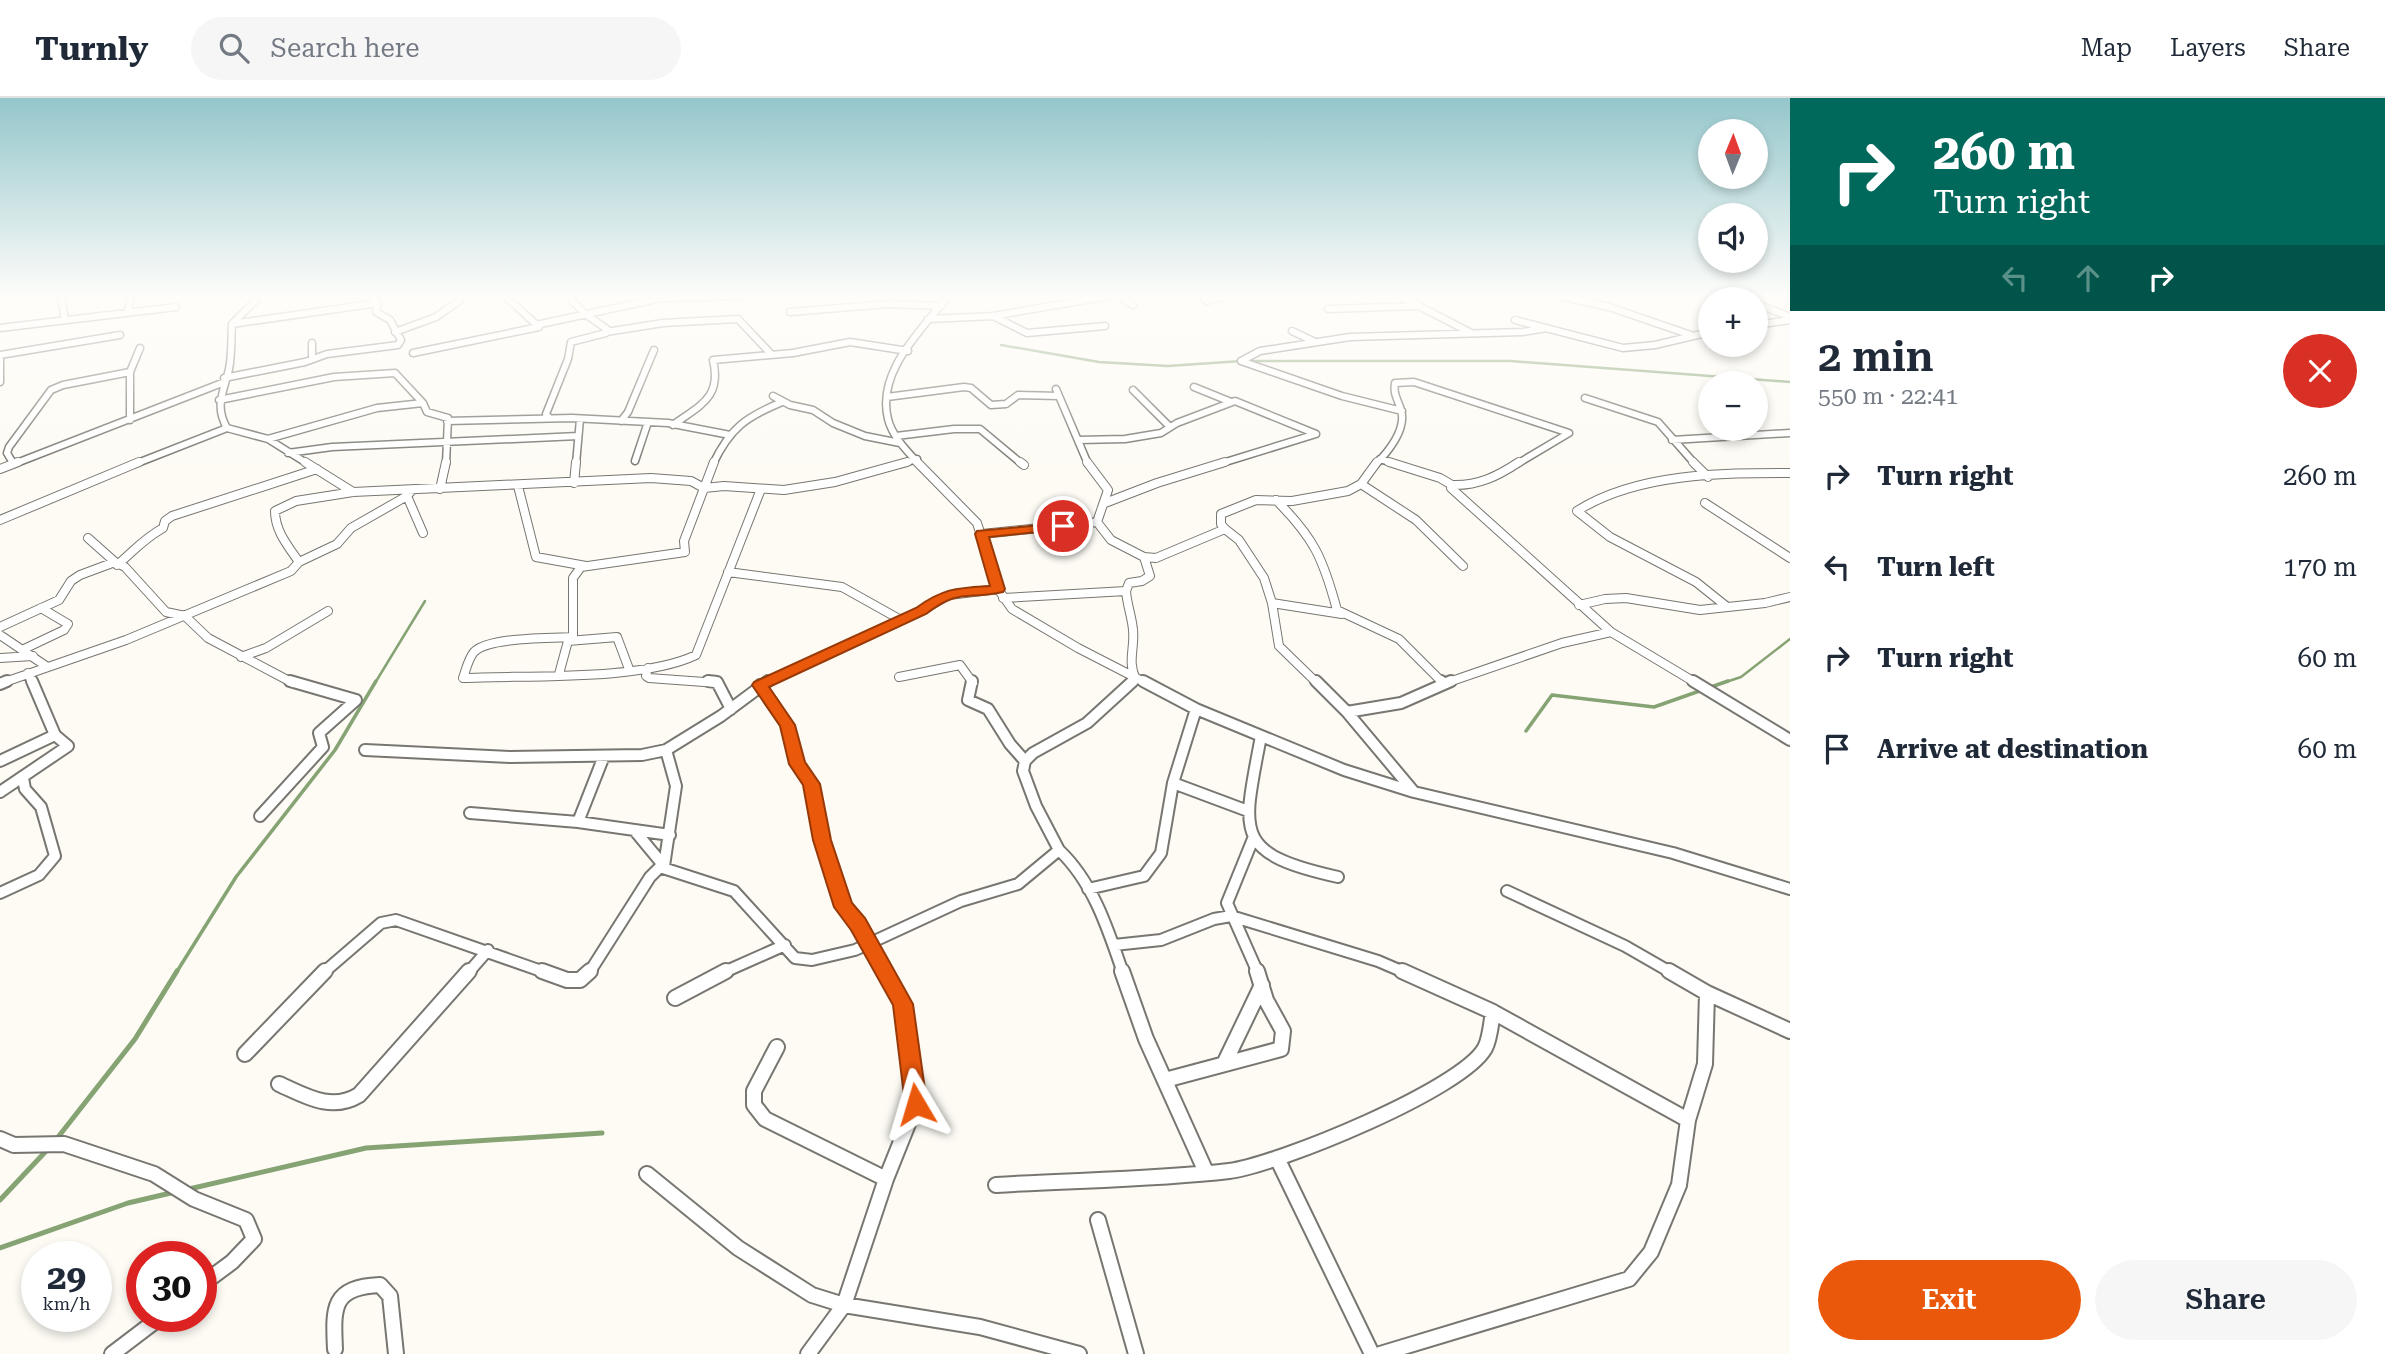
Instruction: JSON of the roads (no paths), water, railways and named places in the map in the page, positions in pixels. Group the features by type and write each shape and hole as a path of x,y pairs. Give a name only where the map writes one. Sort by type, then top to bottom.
{"street":[{"path":"0,355 0,382"},
{"path":"130,420 130,372 137,355"},
{"path":"227,428 219,400 229,368 230,355"},
{"path":"312,355 312,359"},
{"path":"0,469 130,420 223,381 325,355"},
{"path":"549,418 546,414 569,355"},
{"path":"621,421 628,412 652,355"},
{"path":"673,425 711,397 717,376 713,360 772,355"},
{"path":"905,355 891,373 887,397 888,419 898,440 942,490 977,523 1001,594 1012,609 1136,679 1196,709 1343,770 1414,793 1673,853 1790,890"},
{"path":"1253,355 1241,361 1342,396 1402,411"},
{"path":"13,463 7,453 9,447 51,390 62,385 130,372"},
{"path":"219,400 334,377 389,372 399,374 423,403 427,412 448,418 440,489"},
{"path":"1380,459 1467,488 1521,463 1541,447 1569,433 1414,382 1397,382 1394,385 1395,398 1402,411 1402,423 1386,456 1380,459 1361,484 1338,493 1292,501 1256,500 1221,514 1220,524 1239,540 1264,578 1272,603 1279,646 1347,712 1414,793"},
{"path":"887,397 971,387 991,405 1006,404 1018,395 1058,393 1087,463 1108,490 1097,522 1100,530 1118,547 1144,557 1156,558 1225,529"},
{"path":"1194,387 1231,402"},
{"path":"1133,390 1170,427"},
{"path":"773,396 782,402 813,410 832,423 864,436 898,440 954,429 980,429 1003,451 1024,465"},
{"path":"1585,398 1648,416 1658,422 1671,440 1708,477"},
{"path":"1079,440 1125,439 1161,433 1231,402 1241,401 1316,434 1269,451 1166,478 1105,503"},
{"path":"559,674 570,639 573,578 577,570 587,566 685,552 684,541 709,467 730,435 751,415 782,402"},
{"path":"268,439 377,408 423,403"},
{"path":"447,421 549,418 648,422 730,435"},
{"path":"574,483 580,419"},
{"path":"635,461 648,422"},
{"path":"0,520 227,428 268,439 353,492"},
{"path":"1768,432 1790,433"},
{"path":"288,453 331,447 578,436"},
{"path":"1671,440 1698,437"},
{"path":"299,562 274,517 275,511 296,501 353,492 410,493 440,489 651,478 691,481 704,488 721,484 761,489 794,489 840,481 916,459"},
{"path":"0,627 65,596 68,584 74,578 116,564 135,550 140,541 163,528 164,521 172,516 317,469"},
{"path":"1726,606 1690,578 1611,537 1577,511 1604,498 1659,482 1790,473"},
{"path":"1361,484 1400,508 1463,566"},
{"path":"1452,485 1454,491 1503,532 1578,605 1611,632 1790,740"},
{"path":"518,486 536,557 587,566"},
{"path":"629,669 618,637 496,642 474,651 463,678 648,668 690,661 696,654 761,489"},
{"path":"410,493 423,533"},
{"path":"0,684 126,640 290,571 299,562 330,548 351,528 410,493"},
{"path":"1276,500 1304,528 1326,568 1337,610 1342,614"},
{"path":"1705,503 1790,558"},
{"path":"982,534 1097,522"},
{"path":"88,538 116,564 125,568 166,612 186,616 208,638 297,685 356,699 319,733 323,747 260,817"},
{"path":"1136,679 1130,668 1133,629 1128,615 1126,591 1129,583 1142,581 1150,576 1144,557"},
{"path":"728,572 842,587 901,620"},
{"path":"365,750 509,757 642,755 666,750 731,709 760,685 901,620 953,592 1001,594 1126,591"},
{"path":"1578,605 1626,598 1689,609 1765,603 1790,597"},
{"path":"1272,603 1342,614 1399,639 1444,684"},
{"path":"24,649 64,629 68,624 41,608"},
{"path":"241,657 266,648 328,611"},
{"path":"1347,712 1401,703 1444,684 1562,643 1611,632"},
{"path":"0,635 46,666"},
{"path":"0,657 34,656"},
{"path":"899,677 960,665 973,683 968,700 988,709 1010,744 1025,761"},
{"path":"648,668 646,676 649,678 717,682 731,709"},
{"path":"0,792 68,746 55,735 28,673"},
{"path":"1136,679 1087,723 1033,752 1025,761 1023,771 1036,806 1059,849 1070,856 1114,945 1146,1036 1206,1172"},
{"path":"760,685 787,725 797,764 811,784 822,840 843,907 858,924 906,1012 916,1104 886,1180 844,1305 808,1354"},
{"path":"1088,889 1144,876 1161,853 1172,783 1196,709"},
{"path":"1768,727 1790,731"},
{"path":"0,761 55,735"},
{"path":"1261,736 1248,811 1248,826 1252,839 1262,851 1289,867 1338,877"},
{"path":"245,1054 324,972 381,923 396,920 409,923 567,980 580,980 588,975 650,877 664,866 676,786 666,750"},
{"path":"578,822 604,756"},
{"path":"0,893 41,873 51,865 55,856 41,807 25,789 23,778"},
{"path":"1172,783 1248,811"},
{"path":"470,813 578,822 670,835"},
{"path":"635,831 660,856 664,866 734,891 795,958 801,960 814,960 870,945 964,900 1020,883 1059,849"},
{"path":"1165,1080 1281,1049 1283,1031 1266,1000 1227,903 1252,839"},
{"path":"1507,891 1625,946 1707,993 1790,1031"},
{"path":"1114,945 1161,940 1214,919 1231,916 1259,923 1378,961 1493,1012 1688,1120"},
{"path":"675,998 708,979 785,945"},
{"path":"279,1084 331,1105 347,1104 359,1095 488,950"},
{"path":"1225,1062 1262,985"},
{"path":"1380,1354 1629,1279 1651,1252 1679,1185 1688,1120 1705,1064 1707,993"},
{"path":"996,1185 1232,1171 1277,1158 1377,1119 1460,1071 1485,1048 1493,1012"},
{"path":"777,1047 754,1091 754,1105 765,1119 886,1180"},
{"path":"0,1139 13,1145 64,1144 154,1174 194,1199 246,1220 254,1239 217,1273"},
{"path":"1277,1158 1371,1354"},
{"path":"647,1174 738,1248 812,1295 844,1305 980,1327 1073,1353"},
{"path":"1098,1220 1136,1354"},
{"path":"335,1349 333,1313 339,1296 351,1287 380,1284 390,1296 396,1354"},
{"path":"113,1354 141,1332"}],"waterway":[{"path":"1056,355 1099,362 1168,366 1241,361 1511,361 1790,382"},
{"path":"375,683 425,601"},
{"path":"1723,683 1741,677 1790,639"},
{"path":"176,973 236,877 335,750 376,681"},
{"path":"1526,731 1552,695 1654,707 1728,681"},
{"path":"55,1141 135,1039 177,971"},
{"path":"189,1189 366,1148 602,1133"},
{"path":"0,1200 48,1149"},
{"path":"0,1248 128,1203 175,1192"}]}
